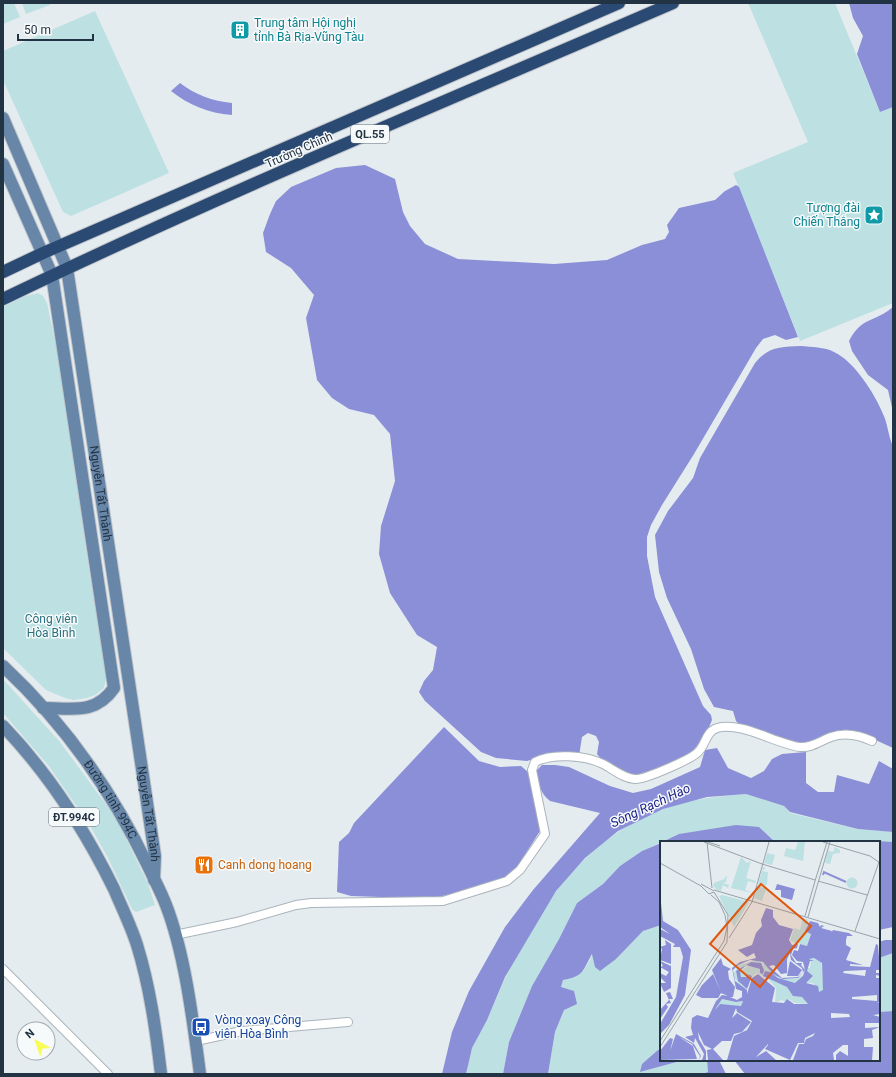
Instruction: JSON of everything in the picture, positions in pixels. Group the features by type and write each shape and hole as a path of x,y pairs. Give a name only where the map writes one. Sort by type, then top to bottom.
{"highway":[{"name":"Trường Chinh","path":"3,272 58,246 295,142 619,3"},
{"name":"Trường Chinh","path":"3,298 304,163 673,3"},
{"path":"295,142 304,163"}],"main road":[{"name":"Nguyễn Tất Thành","path":"3,118 67,268 155,856 154,880"},
{"name":"Nguyễn Tất Thành","path":"3,164 52,275 114,688"},
{"name":"Đường tỉnh 994C","path":"3,666 62,729 106,787 135,838 166,905 175,935 196,1041 200,1074"},
{"path":"43,708 84,708 97,705 106,698 114,688 130,684"},
{"name":"ĐT.994C","path":"3,726 26,750 71,813 102,865 128,919 146,976 152,1006 161,1074"}],"street":[{"path":"175,935 237,922 296,905 357,901 442,901 486,889 507,881 520,870 545,834 532,770 535,762 539,760 569,757 579,758 598,762 625,776 635,779 654,774 696,754 709,734 718,728 725,727 747,730 802,747 842,735 856,735 872,741"},
{"path":"3,970 108,1074"},
{"path":"196,1041 242,1031 348,1022"}],"green space":[{"path":"3,3 14,3 20,17 3,24"},
{"path":"22,3 49,3 50,5 26,14"},
{"path":"748,3 835,3 880,112 893,107 893,303 800,341 733,173 808,142"},
{"path":"95,11 169,173 71,216 63,212 3,80 3,51"},
{"name":"Công viên Hòa Bình","path":"38,293 43,296 47,303 60,365 89,570 103,650 106,679 104,688 95,695 74,700 46,690 3,648 3,307 23,297"},
{"path":"3,679 60,742 116,818 148,884 155,905 136,912 132,909 108,858 89,824 48,765 3,713"},
{"path":"746,794 784,806 790,813 858,829 893,832 893,842 864,840 774,841 759,827 679,834 664,841 660,841 660,843 642,851 620,866 603,884 577,903 559,939 532,986 509,1042 503,1074 466,1074 472,1048 522,944 539,915 559,888 581,863 605,841 633,823 663,809 704,798"},
{"path":"660,925 660,1050 658,1050 641,1072 680,1061 707,1061 708,1072 702,1074 548,1074 555,1032 564,1010 561,987 563,980 575,977 582,972 593,954 616,959 643,931"},
{"path":"893,953 893,1011 880,1012 880,958"}],"water":[{"path":"849,3 893,3 893,107 880,112 857,54 863,36 853,18"},
{"path":"180,83 204,97 232,103 232,115 199,108 171,91"},
{"path":"365,165 395,179 403,212 410,226 425,244 458,259 554,264 607,260 642,245 665,239 669,232 667,225 679,208 715,200 725,191 736,185 739,187 798,337 786,340 775,335 763,339 756,348 694,454 662,505 651,525 647,537 647,556 655,597 703,706 711,715 712,720 707,732 690,755 681,760 637,775 623,773 601,759 597,754 599,742 596,736 588,733 582,737 579,756 540,757 527,761 496,758 481,752 425,701 419,692 424,681 433,670 437,647 417,635 390,593 379,554 381,526 395,481 390,434 374,415 349,409 332,398 317,380 306,318 314,295 291,268 266,252 263,233 276,201 291,187 336,168"},
{"path":"893,307 893,412 888,390 868,375 852,351 849,341 859,327 864,323 880,316"},
{"path":"801,346 830,350 842,356 856,370 875,397 885,418 893,446 893,748 869,737 847,732 804,744 794,744 739,724 736,721 733,711 714,707 704,689 691,649 667,598 659,572 655,535 668,511 693,478 700,458 755,363 760,357 770,350 781,347"},
{"path":"444,727 479,761 500,767 521,766 528,772 541,826 540,831 517,867 508,877 449,895 428,898 351,896 337,892 339,842 349,833 354,823"},
{"name":"Sông Rạch Hào","path":"717,748 728,768 751,778 764,771 772,759 782,754 806,752 806,783 818,792 834,792 837,775 869,784 879,761 893,769 893,832 858,829 790,812 784,806 746,794 707,797 663,809 618,831 585,858 556,891 505,977 487,1020 472,1048 466,1074 442,1074 452,1032 469,991 505,927 533,890 600,813 550,801 542,791 536,771 542,765 569,767 610,786 633,793 651,789 700,767 705,750"},
{"path":"736,825 759,827 774,841 664,841 679,834"},
{"path":"880,841 893,842 893,927 880,930"},
{"path":"660,843 660,925 643,931 616,959 600,971 595,967 592,954 579,975 563,980 561,987 574,991 577,1004 564,1010 555,1032 548,1074 503,1074 509,1042 532,986 559,939 577,903 603,884 620,866 642,851"},
{"path":"893,940 893,953 880,958 880,942"},
{"path":"893,1011 893,1074 745,1074 735,1061 880,1061 880,1012"},
{"path":"658,1050 660,1050 660,1061 680,1061 640,1072 642,1064"},
{"path":"707,1061 720,1061 726,1074 702,1074 708,1072"}],"place":[{"name":"Trung tâm Hội nghị tỉnh Bà Rịa-Vũng Tàu","path":"240,30"},
{"name":"Tượng đài Chiến Thắng","path":"874,215"},
{"name":"Canh dong hoang","path":"204,865"},
{"name":"Vòng xoay Công viên Hòa Bình","path":"201,1027"}]}
